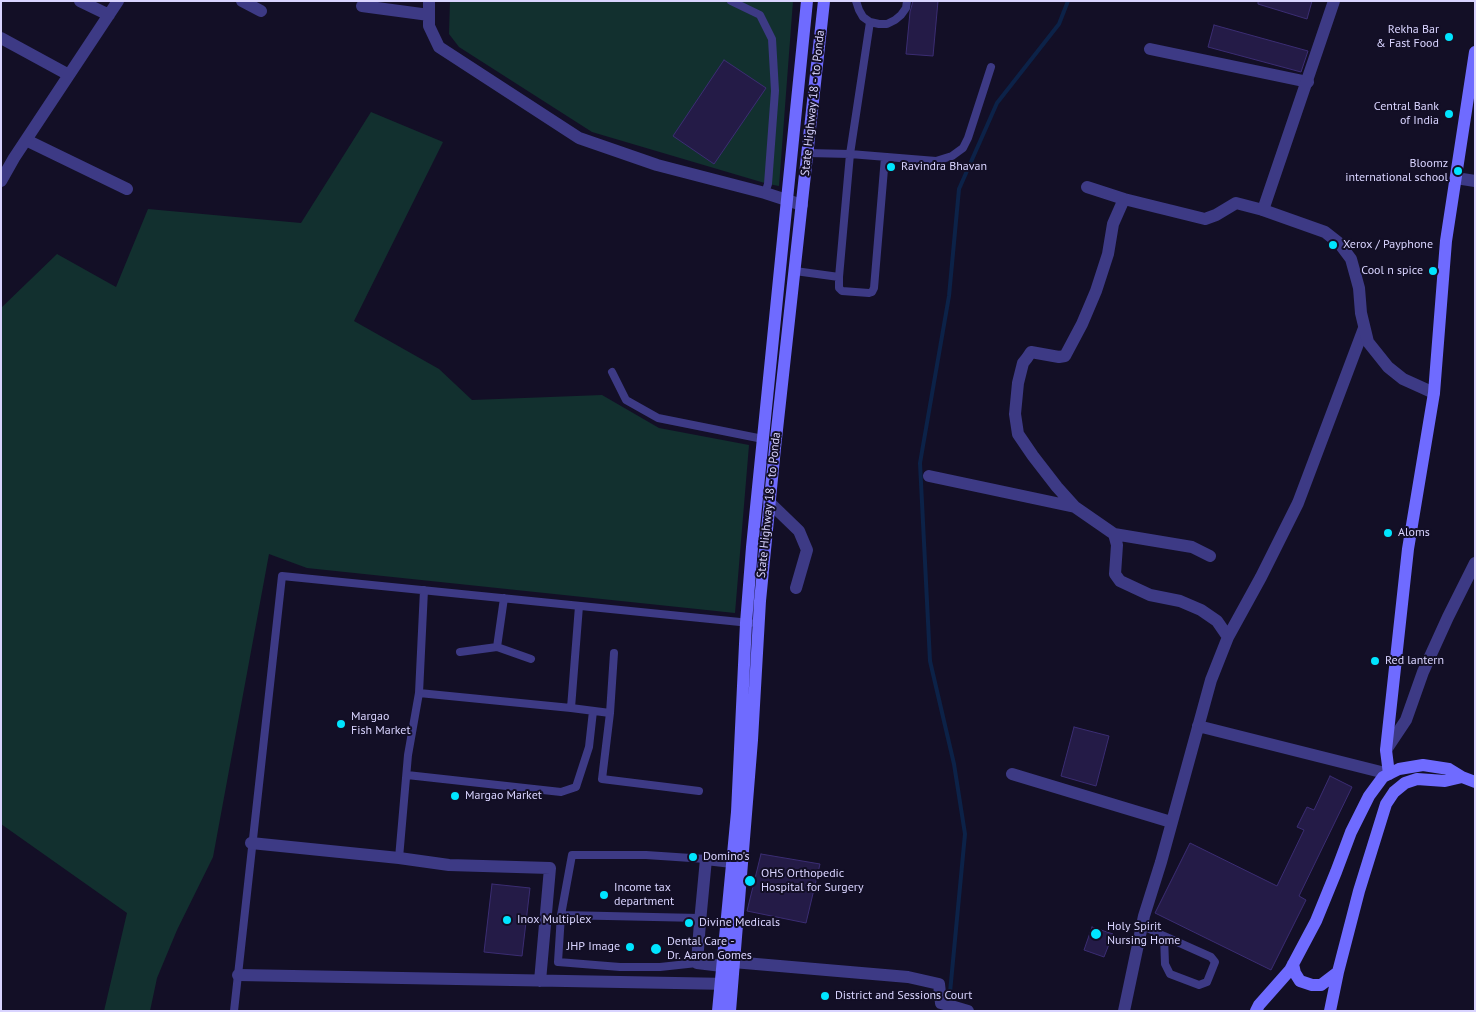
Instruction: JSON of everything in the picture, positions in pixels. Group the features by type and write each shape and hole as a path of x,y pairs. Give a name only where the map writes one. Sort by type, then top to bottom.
{"main road":[{"name":"State Highway 18 - to Ponda","path":"718,1011 726,984 752,740 752,547 807,1"},
{"name":"State Highway 18 - to Ponda","path":"728,964 732,862 752,623 769,502 824,1"},
{"path":"1389,774 1386,750 1408,549 1434,393 1446,241 1475,52"},
{"path":"1256,1011 1259,1005 1290,970 1316,921 1351,832 1369,796 1383,778 1399,769 1422,765 1449,768 1462,777 1475,782"},
{"path":"1330,1011 1359,891 1386,804 1394,792 1416,779 1445,780 1462,777"},
{"path":"1293,964 1295,973 1300,981 1312,985 1321,984 1338,972"},
{"name":"State Highway 18 - to Ponda","path":"726,984 730,1011"}],"street":[{"path":"80,1 109,15"},
{"path":"1,181 118,1"},
{"path":"242,1 261,11"},
{"path":"429,1 429,26 438,47 579,138 657,165 788,199 802,205"},
{"path":"1264,210 1334,1"},
{"path":"362,6 429,15"},
{"path":"1,38 69,75"},
{"path":"1150,49 1308,82"},
{"path":"26,140 127,189"},
{"path":"1456,178 1475,181"},
{"path":"1087,187 1124,199 1205,218 1216,215 1236,203 1264,210 1325,232 1339,243 1351,260 1368,342 1388,367 1415,385 1434,393"},
{"path":"1124,199 1113,224 1108,254 1096,291 1065,356 1059,357 1031,352 1023,363 1018,383 1015,414 1018,434 1032,456 1076,507 1114,534 1192,547 1210,556"},
{"path":"1124,1011 1142,925 1211,680 1228,636 1298,503 1364,328"},
{"path":"929,476 1076,507"},
{"path":"769,502 799,531 807,550 796,588"},
{"path":"1114,534 1117,545 1115,574 1120,581 1150,595 1180,601 1201,610 1217,621 1228,636"},
{"path":"1386,750 1406,720 1423,672 1475,562"},
{"path":"1198,726 1389,774"},
{"path":"1012,774 1172,822"},
{"path":"251,843 400,858 449,865 550,868 540,981"},
{"path":"732,862 706,859 697,963 908,977 939,984 941,1003 962,1009"},
{"path":"238,975 726,984"}],"lane":[{"path":"731,1 760,15 772,39 775,90 768,184 765,193"},
{"path":"856,1 859,10 864,16 870,22 879,24 887,24 895,20 906,8 907,1"},
{"path":"870,22 850,154 839,288 842,291 869,293 874,288 885,157"},
{"path":"808,153 850,154 936,161 952,156 962,148 968,138 991,67"},
{"path":"795,272 840,277"},
{"path":"612,372 626,400 658,418 763,439"},
{"path":"234,1011 251,843 282,576 752,623"},
{"path":"400,858 408,755 419,692 424,590"},
{"path":"497,647 504,598"},
{"path":"572,708 579,606"},
{"path":"460,652 497,647 531,659"},
{"path":"614,653 610,713 602,779 699,791"},
{"path":"419,692 610,713"},
{"path":"406,775 561,792 569,790 576,787 582,775 590,747 593,711"},
{"path":"697,963 660,967 620,967 558,962 562,915 572,855 646,855 706,859"},
{"path":"562,915 700,918"},
{"path":"1142,925 1211,957 1215,962 1207,982 1199,985 1170,974 1165,964 1164,936"}],"green space":[{"path":"450,1 793,1 779,186 592,132 459,47 449,34"},
{"path":"371,112 443,142 354,321 439,369 472,400 602,395 659,428 749,445 735,613 307,568 269,554 213,857 177,930 157,978 150,1011 104,1011 127,913 1,824 1,308 57,254 116,287 148,209 301,223"}],"building":[{"path":"913,1 938,1 933,56 906,54 910,12"},
{"path":"1258,1 1312,1 1307,19 1258,4"},
{"path":"1214,25 1308,51 1301,72 1208,47"},
{"path":"724,60 766,88 714,164 673,136"},
{"path":"1074,727 1109,736 1096,786 1061,776"},
{"path":"1330,776 1352,787 1299,896 1306,900 1271,970 1155,913 1190,843 1277,886 1304,830 1297,827 1307,807 1314,810"},
{"path":"761,854 820,864 806,923 747,911"},
{"name":"Inox Multiplex","path":"492,884 530,888 522,956 484,952"},
{"path":"1092,927 1113,934 1104,957 1084,950"}],"waterway":[{"path":"949,1003 965,834 954,764 930,661 920,463 949,296 959,189 997,103 1059,24 1068,1"}],"place":[{"name":"Rekha Bar & Fast Food","path":"1449,37"},
{"name":"Central Bank of India","path":"1449,114"},
{"name":"Ravindra Bhavan","path":"891,167"},
{"name":"Bloomz international school","path":"1458,171"},
{"name":"Xerox / Payphone","path":"1333,245"},
{"name":"Cool n spice","path":"1433,271"},
{"name":"Aloms","path":"1388,533"},
{"name":"Red lantern","path":"1375,661"},
{"name":"Margao Fish Market","path":"341,724"},
{"name":"Margao Market","path":"455,796"},
{"name":"Domino's","path":"693,857"},
{"name":"OHS Orthopedic Hospital for Surgery","path":"750,881"},
{"name":"Income tax department","path":"604,895"},
{"name":"Inox Multiplex","path":"507,920"},
{"name":"Divine Medicals","path":"689,923"},
{"name":"Holy Spirit Nursing Home","path":"1096,934"},
{"name":"JHP Image","path":"630,947"},
{"name":"Dental Care - Dr. Aaron Gomes","path":"656,949"},
{"name":"District and Sessions Court","path":"825,996"}]}
